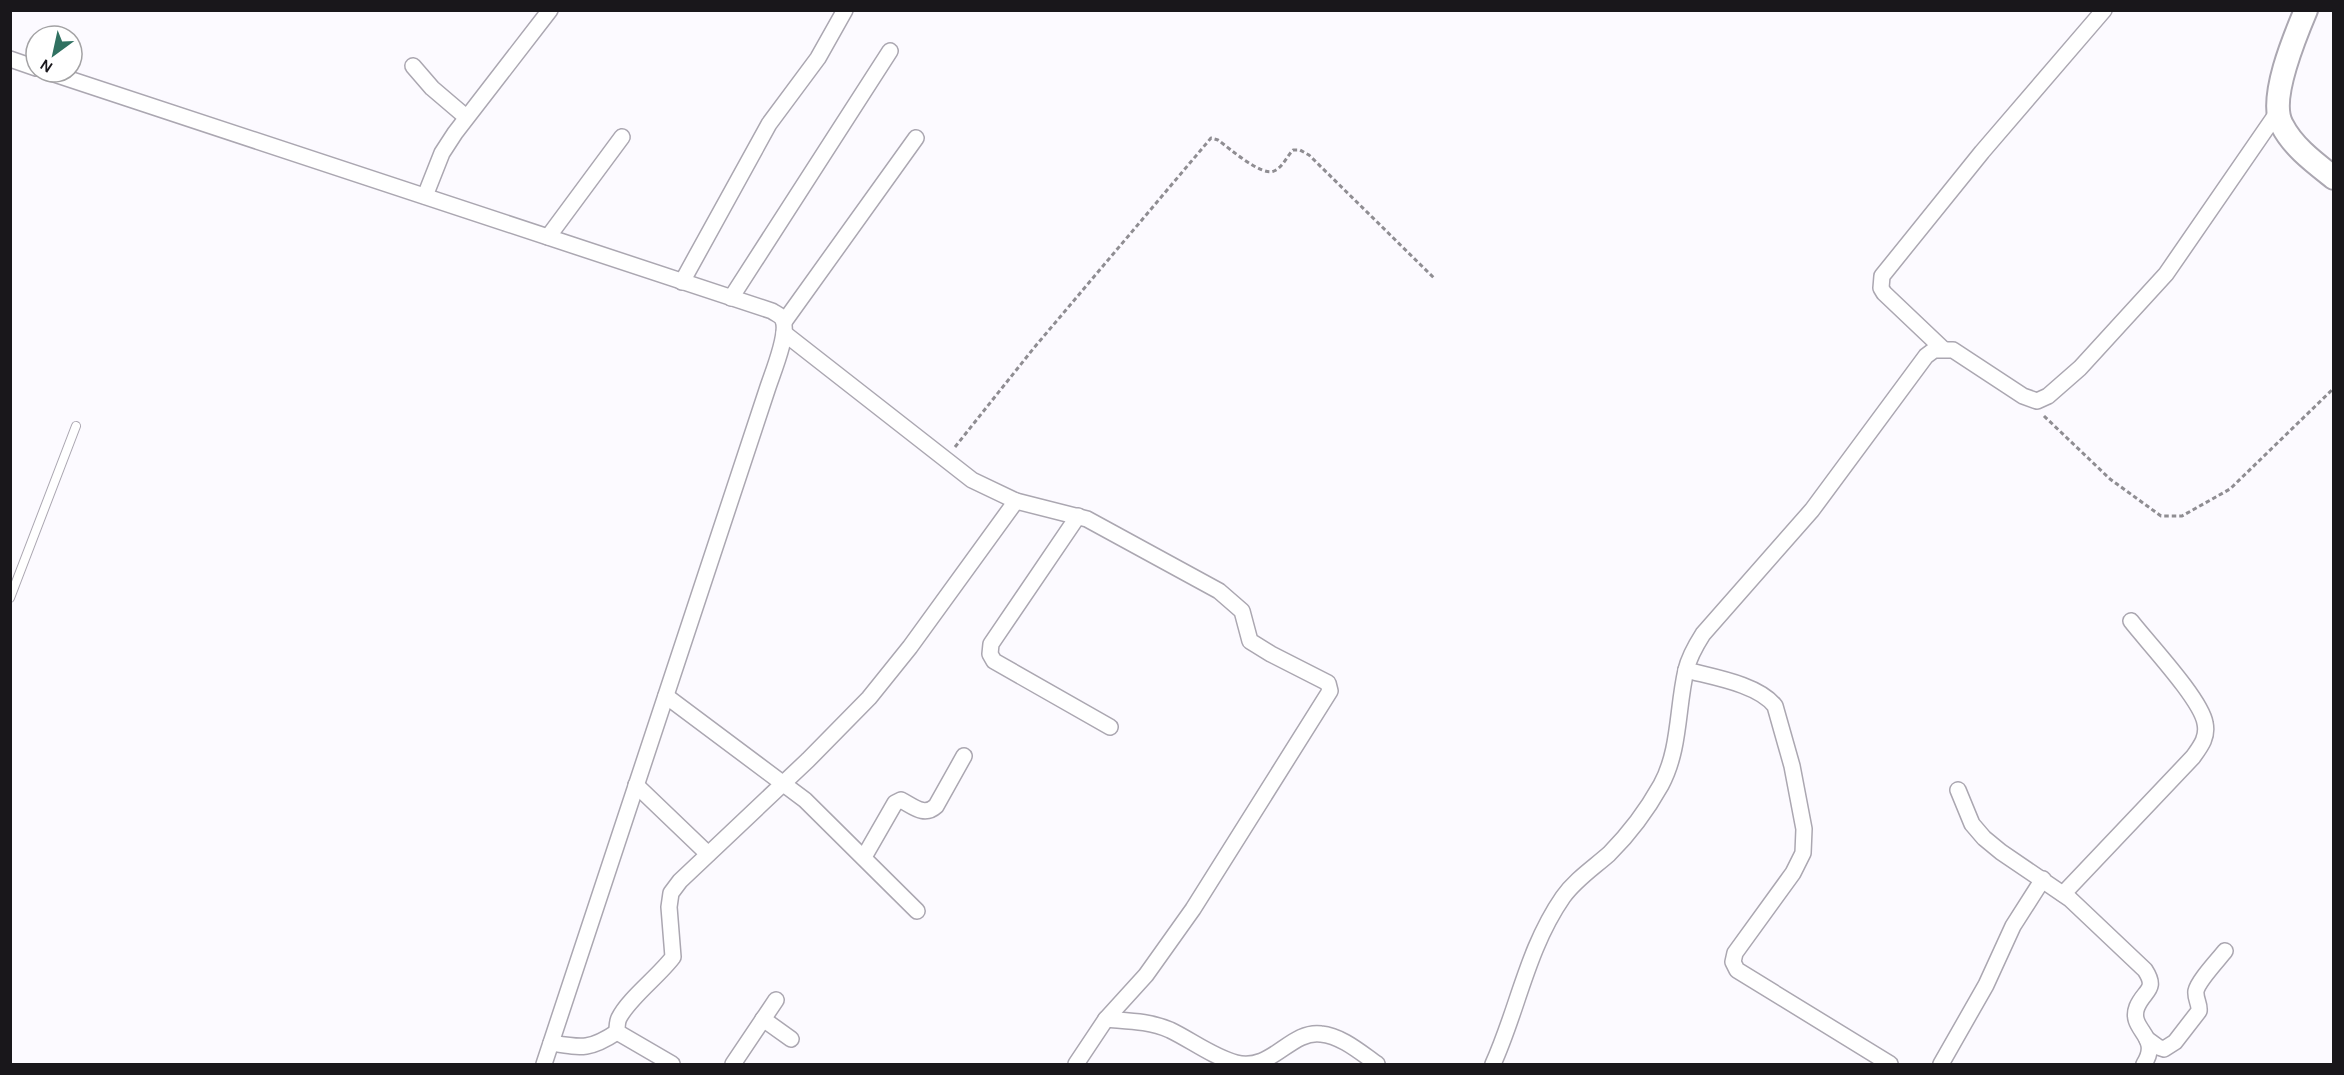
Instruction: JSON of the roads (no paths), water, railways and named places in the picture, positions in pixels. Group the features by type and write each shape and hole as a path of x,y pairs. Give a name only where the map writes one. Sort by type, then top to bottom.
{"street":[{"path":"425,196 442,153 466,117 550,10"},
{"path":"682,282 769,124 818,58 845,10"},
{"path":"1943,349 1884,293 1881,288 1882,276 1982,152 2104,10"},
{"path":"2306,10 2291,46 2277,112 2282,126 2307,156 2334,178"},
{"path":"731,298 890,51"},
{"path":"413,66 436,92 466,117"},
{"path":"83,84 192,122 425,196 772,311 780,316 784,327 945,461 972,480 1016,501 1078,516 1100,525 1219,591 1242,611 1250,640 1270,654 1328,683 1330,691 1193,909 1146,975 1106,1019 1076,1065"},
{"path":"1493,1065 1530,958 1548,920 1564,895 1608,855 1634,826 1661,784 1675,749 1686,670 1692,652 1717,616 1812,510 1926,356 1934,350 1953,350 2023,396 2037,401 2048,396 2080,368 2166,274 2277,112"},
{"path":"548,237 622,137"},
{"path":"544,1065 767,390 784,327 916,138"},
{"path":"617,1032 617,1020 664,970 673,957 669,907 671,893 680,881 868,698 910,647 1016,501"},
{"path":"1078,516 991,644 990,654 994,661 1110,727"},
{"path":"2063,894 2193,757 2205,740 2205,723 2199,705 2131,621"},
{"path":"1686,670 1750,688 1769,698 1775,706 1792,766 1804,829 1803,853 1793,873 1735,954 1733,962 1737,970 1890,1065"},
{"path":"666,696 805,801 917,911"},
{"path":"864,857 895,803 901,800 923,812 930,811 936,806 964,756"},
{"path":"636,785 708,854"},
{"path":"1958,790 1972,824 1984,838 2082,909 2137,962 2151,979 2147,993 2137,1007 2136,1016 2151,1047 2150,1055 2144,1065"},
{"path":"1941,1065 1986,985 2013,926 2043,879"},
{"path":"2147,1040 2164,1049 2175,1042 2199,1011 2200,1005 2196,991 2199,984 2226,951"},
{"path":"733,1065 776,1000"},
{"path":"763,1019 791,1039"},
{"path":"1106,1019 1155,1025 1237,1063 1261,1063 1303,1037 1320,1033 1336,1038 1377,1065"},
{"path":"551,1043 580,1047 592,1046 617,1032"},
{"path":"617,1032 672,1065"}],"lane":[{"path":"10,598 76,426"}]}
